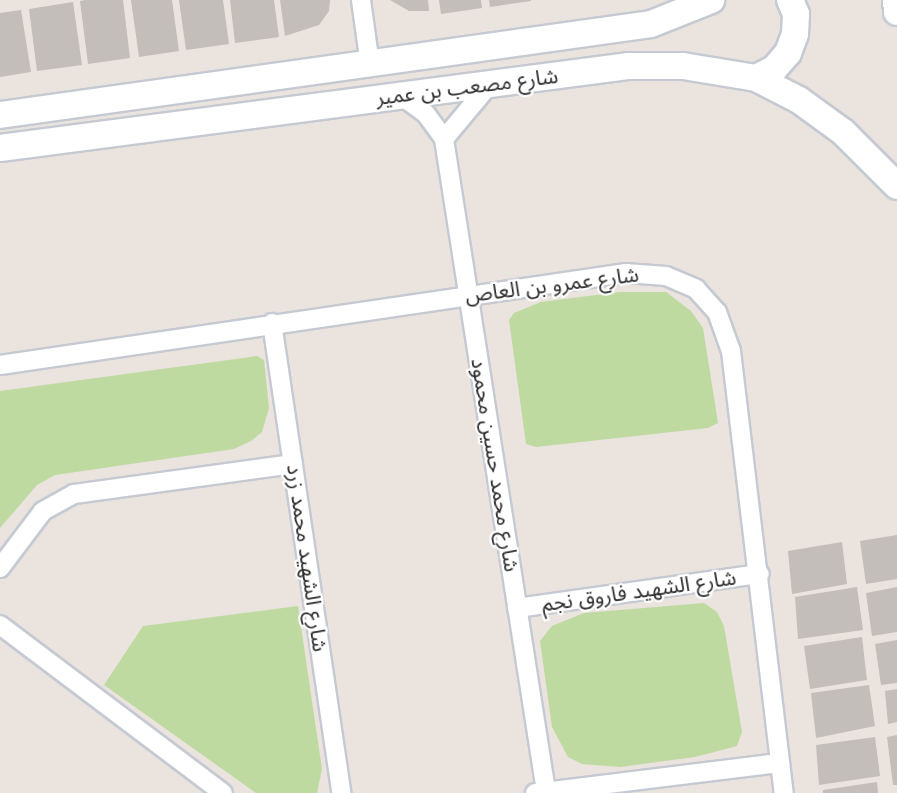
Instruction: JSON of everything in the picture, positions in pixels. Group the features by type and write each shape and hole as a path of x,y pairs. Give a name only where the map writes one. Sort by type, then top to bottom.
{"street":[{"path":"361,0 370,65"},
{"name":"شارع مصعب بن عمير","path":"0,115 651,24 711,0"},
{"path":"756,78 774,69 788,54 795,34 796,14 790,0"},
{"path":"896,0 897,12"},
{"name":"شارع مصعب بن عمير","path":"0,148 400,94 658,65 709,68 756,78 799,100 835,126 897,186"},
{"path":"444,139 489,85"},
{"name":"شارع محمد حسين محمود","path":"400,94 426,114 444,139 517,608 540,792"},
{"name":"شارع عمرو بن العاص","path":"0,365 272,322 648,272 681,280 708,299 725,328 731,351 760,574 784,793"},
{"name":"شارع الشهيد محمد زرد","path":"272,322 341,793"},
{"path":"0,568 44,511 74,494 293,464"},
{"name":"شارع الشهيد فاروق نجم","path":"517,608 760,574"},
{"path":"0,625 223,793"},
{"path":"540,792 780,764"}],"green space":[{"path":"620,292 666,292 691,311 703,328 718,423 708,428 536,447 526,444 509,320 514,313 541,302"},
{"path":"257,356 264,360 269,408 262,432 251,441 234,449 55,475 37,485 0,528 0,391"},
{"path":"704,603 717,612 724,626 742,732 737,746 695,757 620,767 582,764 568,757 552,727 540,641 552,626 584,613"},
{"path":"298,606 322,769 317,793 256,793 104,685 143,626"}],"building":[{"path":"123,0 130,58 88,64 80,1"},
{"path":"131,0 172,0 179,51 139,57"},
{"path":"179,0 223,0 229,44 186,50"},
{"path":"230,0 274,0 279,37 235,43"},
{"path":"280,0 330,0 329,11 319,25 285,36"},
{"path":"390,0 428,0 429,11 409,11"},
{"path":"439,0 481,0 482,8 441,14"},
{"path":"489,0 531,0 531,1 490,7"},
{"path":"73,2 82,65 37,71 29,9"},
{"path":"21,10 31,72 0,77 0,13"},
{"path":"897,535 897,579 866,584 860,541"},
{"path":"842,542 847,584 792,594 788,551"},
{"path":"857,587 863,630 798,639 795,597"},
{"path":"897,587 897,632 872,636 866,593"},
{"path":"862,637 867,680 810,689 804,646"},
{"path":"897,640 897,683 881,685 875,644"},
{"path":"869,685 875,726 816,738 811,693"},
{"path":"897,689 897,722 888,724 885,691"},
{"path":"897,735 897,785 893,785 887,737"},
{"path":"875,737 880,776 819,785 816,745"},
{"path":"877,782 878,793 823,793 823,790"}]}
